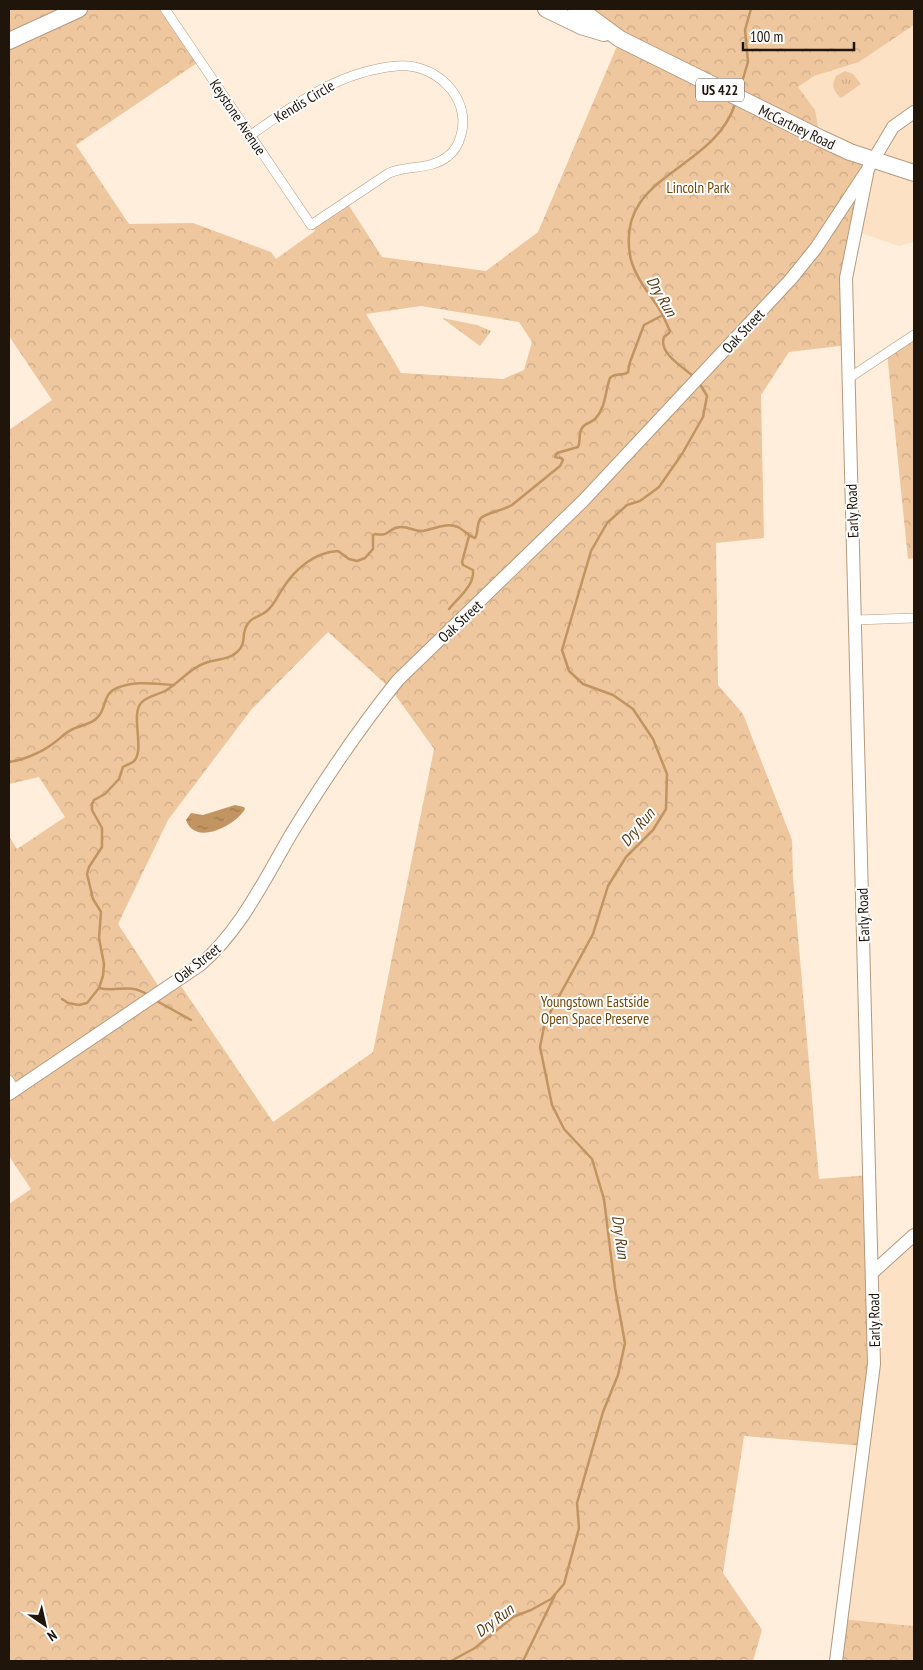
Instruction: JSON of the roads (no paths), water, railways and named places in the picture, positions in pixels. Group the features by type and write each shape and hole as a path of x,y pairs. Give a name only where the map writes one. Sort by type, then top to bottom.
{"highway":[{"path":"9,41 56,13 78,9"},
{"name":"McCartney Road","path":"546,9 581,26 619,38 850,152 870,165"},
{"name":"McCartney Road","path":"576,9 619,38"},
{"name":"US 422","path":"870,165 914,173"}],"street":[{"name":"Keystone Avenue","path":"165,9 311,225"},
{"name":"Kendis Circle","path":"250,135 324,87 345,78 377,69 398,66 419,68 437,76 452,90 461,108 463,128 458,144 448,156 427,166 404,168 389,173 311,225"},
{"name":"Oak Street","path":"11,1088 146,1001 212,955 228,937 252,902 310,804 381,701 398,680 584,500 758,316 816,248 893,127 914,112"},
{"name":"Early Road","path":"836,1661 874,1376 846,278 870,165"},
{"path":"849,378 914,335"},
{"path":"855,620 914,618"},
{"path":"872,1273 914,1235"}],"water":[{"path":"235,805 245,809 233,821 216,831 198,832 191,828 186,820 191,813 203,815"}],"waterway":[{"name":"Dry Run","path":"739,92 748,62 745,30 751,9"},
{"name":"Dry Run","path":"693,376 672,359 665,349 664,337 670,331 660,310 633,267 629,231 636,209 650,191 707,145 723,127 735,104"},
{"path":"62,999 68,1003 79,1005 87,1003 99,988 103,976 104,964 99,938 101,912 93,899 87,874 89,867 102,847 102,828 92,810 92,804 94,800 105,794 119,779 123,767 133,762 137,757 137,716 141,703 170,688 200,665 234,655 242,646 245,628 249,622 270,608 293,574 314,558 338,551 349,559 357,561 365,558 373,549 373,535 384,534 400,527 423,531 454,526 475,538 481,518 512,505 560,466 563,460 555,457 557,453 578,447 582,428 599,415 610,378 614,375 628,372 644,325 663,315"},
{"name":"Dry Run","path":"451,1661 475,1648 513,1617 551,1599 564,1584 579,1528 577,1503 603,1412 618,1375 625,1343 615,1288 604,1199 592,1159 564,1129 552,1105 540,1047 545,1022 593,934 608,886 626,857 653,830 666,809 667,774 653,739 633,709 613,695 583,684 569,671 562,650 591,551 607,523 627,505 640,501 659,487 682,454 703,417 707,396 700,384"},
{"path":"449,609 469,586 473,576 473,570 463,565 462,562 469,536"},
{"path":"9,762 37,753 70,731 94,720 100,714 109,694 117,688 138,683 174,685"},
{"path":"99,988 129,988 148,995"},
{"path":"155,1000 191,1020"},
{"path":"523,1661 555,1595"}],"park label":[{"name":"Lincoln Park","path":"698,187"},
{"name":"Youngstown Eastside Open Space Preserve","path":"595,1010"}]}
